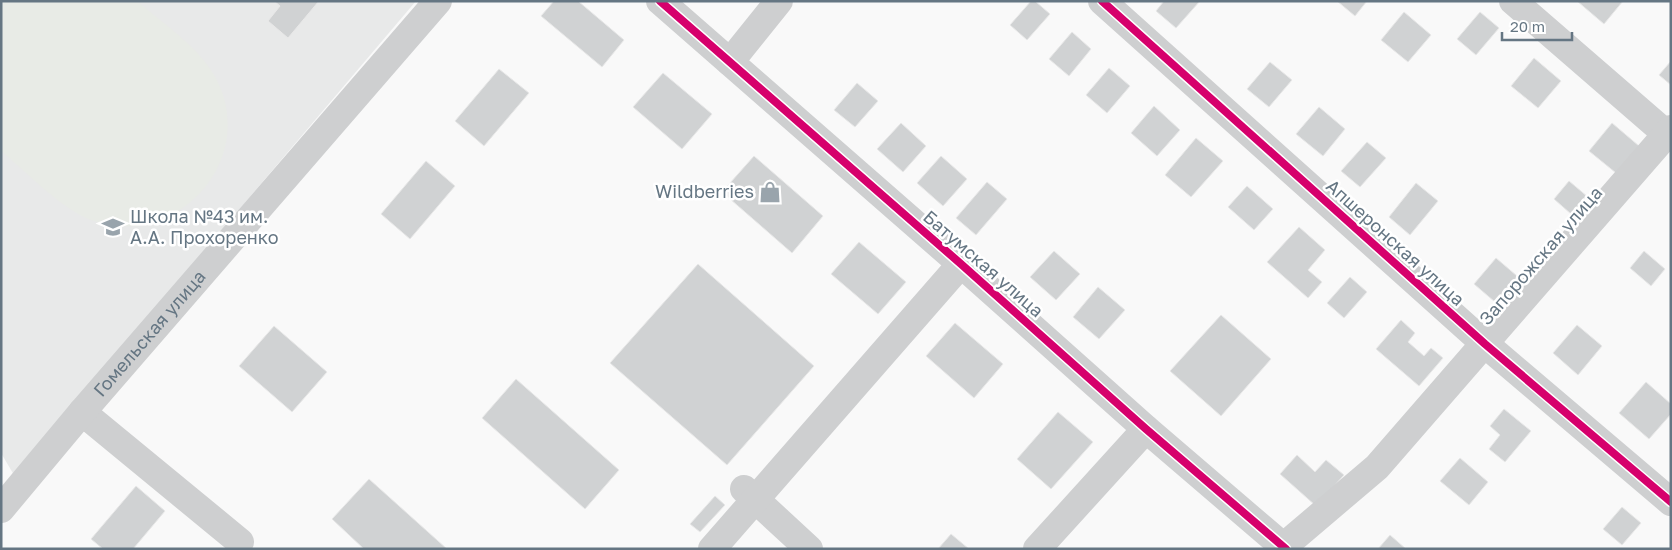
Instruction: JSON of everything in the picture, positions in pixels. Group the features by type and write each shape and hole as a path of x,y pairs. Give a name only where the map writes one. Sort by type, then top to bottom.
{"street":[{"name":"Гомельская улица","path":"1,509 82,412 438,1"},
{"name":"Батумская улица","path":"660,1 1284,548"},
{"path":"730,62 779,1"},
{"name":"Апшеронская улица","path":"1102,1 1485,344 1671,502"},
{"path":"1513,1 1669,134"},
{"name":"Запорожская улица","path":"1284,548 1377,467 1669,134"},
{"path":"712,549 750,494 961,264"},
{"path":"82,412 240,542"},
{"path":"1037,549 1146,429"},
{"path":"750,494 809,549"}],"shaded area":[{"name":"Школа №43 им. А.А. Прохоренко","path":"1,1 416,1 14,475 1,453"},
{"path":"1,1 137,1 186,42 216,78 222,92 228,121 224,149 214,175 197,196 175,213 149,223 120,226 91,220 68,207 44,189 1,151"}],"building":[{"path":"274,1 319,1 288,38 268,21 280,6"},
{"path":"554,1 578,1 624,40 602,67 541,16"},
{"path":"1031,1 1035,1 1050,14 1027,40 1010,25"},
{"path":"1164,1 1200,1 1176,28 1156,11"},
{"path":"1337,1 1367,1 1355,16"},
{"path":"1577,1 1623,1 1604,24"},
{"path":"1404,12 1431,35 1408,62 1381,40"},
{"path":"1480,12 1499,28 1476,55 1457,39"},
{"path":"1072,32 1091,49 1069,76 1049,59"},
{"path":"1534,58 1561,81 1538,108 1511,86"},
{"path":"1671,61 1671,85 1659,75"},
{"path":"1270,62 1292,80 1269,107 1247,89"},
{"path":"1109,68 1130,86 1107,113 1086,95"},
{"path":"499,69 529,93 484,146 455,121"},
{"path":"663,73 712,114 682,149 633,107"},
{"path":"857,83 878,101 855,127 834,110"},
{"path":"1154,106 1180,130 1157,156 1131,133"},
{"path":"1319,107 1345,129 1323,156 1296,134"},
{"path":"901,123 926,146 903,172 877,149"},
{"path":"1612,123 1639,146 1616,173 1589,151"},
{"path":"1196,138 1223,161 1191,197 1165,175"},
{"path":"1367,142 1386,158 1360,187 1341,171"},
{"path":"754,156 823,216 792,253 722,192"},
{"path":"941,156 967,179 943,206 917,183"},
{"path":"426,161 455,186 410,239 381,214"},
{"path":"1569,181 1595,203 1579,221 1554,199"},
{"path":"987,182 1007,199 976,235 956,218"},
{"path":"1416,183 1438,201 1410,235 1389,217"},
{"path":"1247,186 1273,209 1254,230 1228,207"},
{"path":"1299,227 1325,250 1308,270 1322,282 1308,298 1267,262"},
{"path":"859,242 906,282 878,314 831,274"},
{"path":"1054,251 1080,274 1056,300 1030,277"},
{"path":"1644,251 1665,269 1651,286 1630,268"},
{"path":"1496,258 1524,282 1502,308 1474,284"},
{"path":"698,264 814,366 727,465 610,363"},
{"path":"1350,277 1367,292 1344,318 1327,303"},
{"path":"1098,287 1125,310 1099,339 1073,317"},
{"path":"1221,315 1271,359 1221,416 1170,371"},
{"path":"1401,320 1415,333 1408,342 1424,356 1431,348 1443,358 1419,386 1376,349"},
{"path":"955,323 1003,364 974,398 926,356"},
{"path":"1577,325 1602,346 1578,375 1553,353"},
{"path":"274,326 327,372 292,412 239,366"},
{"path":"516,379 619,470 585,509 482,418"},
{"path":"1646,382 1671,404 1671,414 1649,439 1619,413"},
{"path":"1504,409 1531,431 1505,462 1489,449 1500,435 1490,426"},
{"path":"1058,412 1093,442 1051,489 1017,459"},
{"path":"1297,455 1315,472 1326,460 1344,475 1316,506 1280,474"},
{"path":"1460,458 1488,482 1469,505 1440,481"},
{"path":"369,479 447,549 364,549 332,519"},
{"path":"136,486 165,511 133,549 103,549 91,539"},
{"path":"715,496 725,505 700,532 690,524"},
{"path":"1622,507 1641,523 1622,545 1603,529"},
{"path":"951,534 969,549 938,549"},
{"path":"1390,535 1406,549 1378,549"}],"cycle path":[{"path":"660,1 961,264 1146,429 1286,549"},
{"path":"1102,1 1485,344 1671,502"}],"place":[{"name":"Wildberries","path":"770,192"},
{"name":"Школа №43 им. А.А. Прохоренко","path":"113,227"}]}
